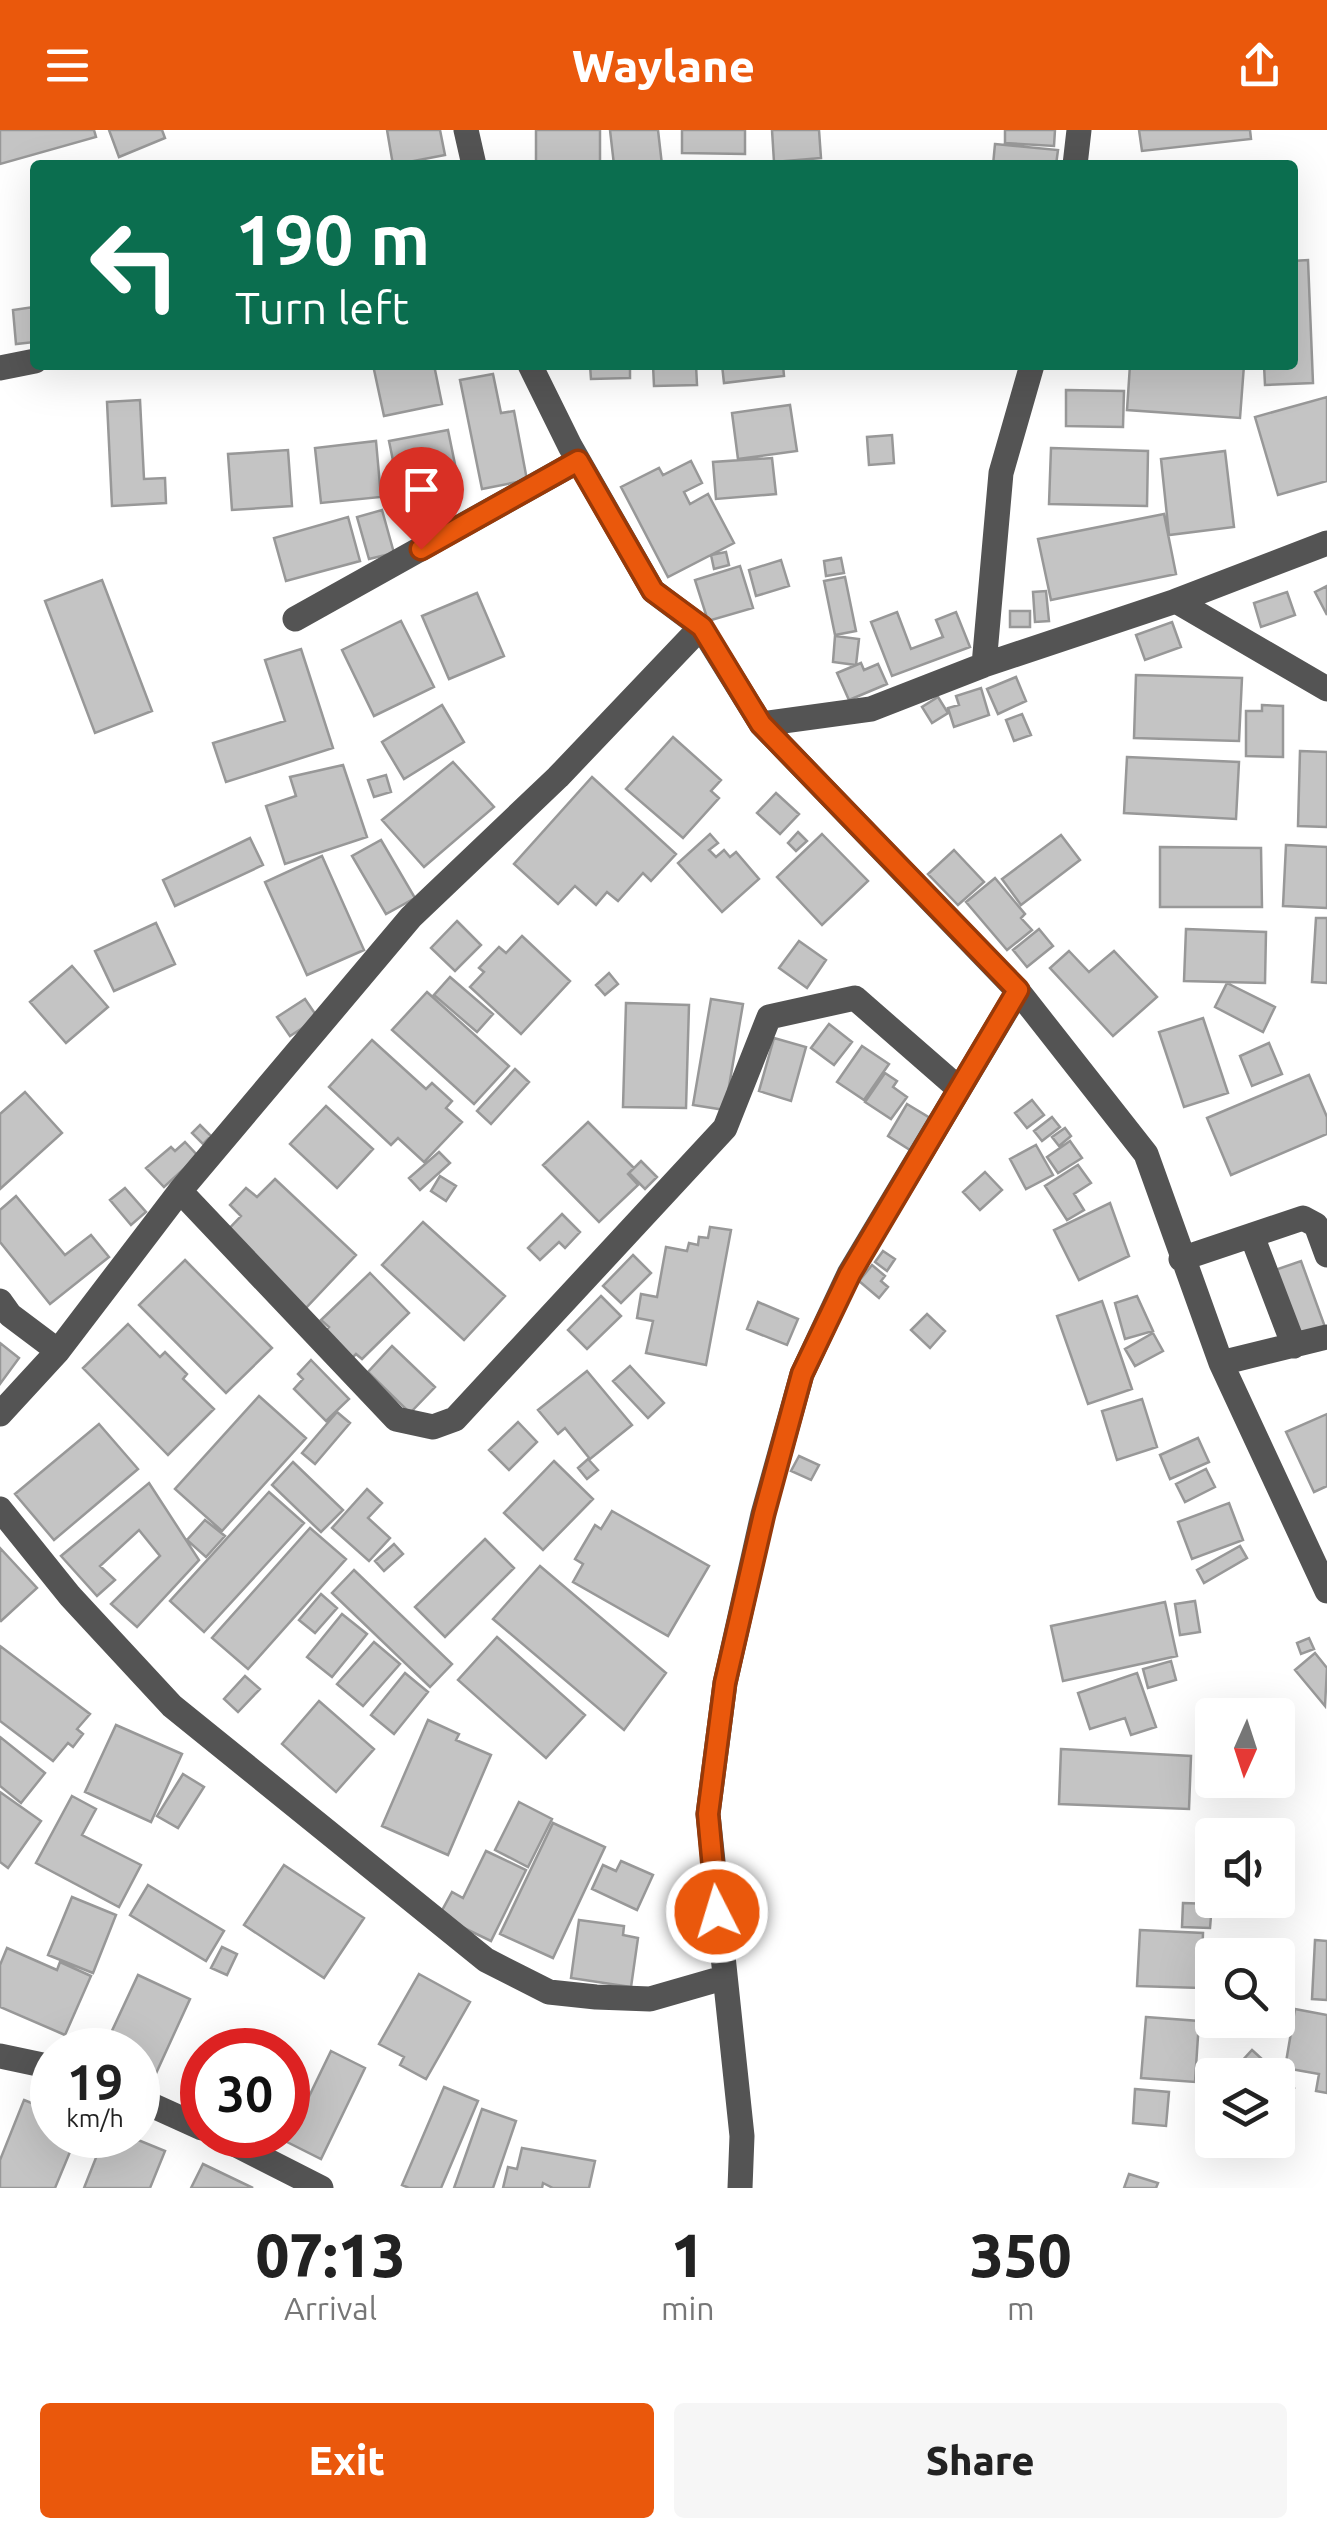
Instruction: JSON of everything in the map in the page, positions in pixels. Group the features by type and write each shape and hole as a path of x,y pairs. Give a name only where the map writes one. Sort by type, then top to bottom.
{"street":[{"path":"466,130 473,160"},
{"path":"1076,160 1079,130"},
{"path":"0,368 30,362"},
{"path":"532,370 578,461 653,591 702,627 761,724 1018,990 1146,1154 1221,1363 1327,1592"},
{"path":"984,665 1001,473 1031,370"},
{"path":"294,619 578,461"},
{"path":"761,724 871,709 1327,543"},
{"path":"1176,600 1327,690"},
{"path":"0,1414 58,1351 180,1191 411,917 558,777 702,627"},
{"path":"740,2188 742,2136 708,1814 725,1683 764,1514 802,1374 850,1274 1018,990"},
{"path":"180,1191 396,1419 433,1427 454,1418 725,1128 770,1017 855,998 957,1088"},
{"path":"1181,1260 1292,1218 1311,1219 1327,1255"},
{"path":"1252,1236 1294,1346"},
{"path":"0,1300 10,1316 58,1351"},
{"path":"1221,1363 1327,1337"},
{"path":"0,1509 70,1596 172,1706 486,1960 549,1992 596,1998 650,1998 723,1978"},
{"path":"0,2056 30,2062"},
{"path":"262,2158 321,2188"}],"building":[{"path":"0,130 94,130 96,137 0,164"},
{"path":"109,130 162,130 165,138 119,157"},
{"path":"387,130 440,130 445,155 392,160"},
{"path":"536,130 600,130 600,160 536,160"},
{"path":"610,130 658,130 661,160 613,160"},
{"path":"682,130 745,130 745,154 682,153"},
{"path":"772,130 819,130 821,158 774,160"},
{"path":"1005,130 1055,130 1054,146 1005,143"},
{"path":"1139,130 1250,130 1251,139 1142,151"},
{"path":"995,144 1058,150 1057,160 993,160"},
{"path":"1308,260 1313,383 1265,385 1264,370 1298,370 1298,261"},
{"path":"30,308 30,343 16,344 13,310"},
{"path":"374,370 435,370 442,404 384,416"},
{"path":"590,370 630,370 630,378 591,379"},
{"path":"653,370 696,370 697,385 654,386"},
{"path":"723,370 783,370 784,376 724,383"},
{"path":"1130,370 1244,370 1240,418 1127,410"},
{"path":"493,374 501,413 514,411 527,480 482,489 460,380"},
{"path":"1066,390 1124,391 1123,427 1066,426"},
{"path":"1327,397 1327,481 1278,495 1255,417"},
{"path":"140,400 144,479 165,478 166,503 112,506 107,402"},
{"path":"790,405 797,451 738,459 732,413"},
{"path":"448,430 459,484 400,495 389,441"},
{"path":"892,435 894,463 869,465 867,437"},
{"path":"376,441 381,497 321,503 315,448"},
{"path":"1051,448 1148,451 1147,506 1049,504"},
{"path":"288,450 292,506 232,510 228,454"},
{"path":"1225,451 1234,527 1169,535 1161,459"},
{"path":"772,458 776,494 716,499 713,462"},
{"path":"691,461 702,483 684,492 690,504 708,494 734,543 668,577 621,487 659,468 663,475"},
{"path":"382,510 394,553 369,559 357,517"},
{"path":"1164,514 1176,574 1051,600 1038,539"},
{"path":"348,517 360,561 286,581 274,538"},
{"path":"726,552 729,565 714,569 711,555"},
{"path":"841,558 844,573 826,576 824,561"},
{"path":"781,560 789,586 756,596 749,570"},
{"path":"740,566 753,608 708,621 695,580"},
{"path":"845,577 856,631 835,635 824,581"},
{"path":"102,580 152,711 95,733 45,601"},
{"path":"1327,586 1327,615 1315,592"},
{"path":"1046,591 1049,621 1035,622 1033,592"},
{"path":"1287,592 1295,615 1261,627 1254,603"},
{"path":"477,593 504,656 449,679 422,616"},
{"path":"1010,611 1030,611 1030,627 1010,627"},
{"path":"897,612 911,649 943,637 936,620 956,612 970,647 892,676 871,622"},
{"path":"401,621 434,687 374,716 342,650"},
{"path":"1172,622 1181,647 1145,660 1136,635"},
{"path":"835,636 859,639 856,665 833,662"},
{"path":"301,649 333,748 226,782 213,743 285,721 265,660"},
{"path":"861,663 864,670 878,664 887,684 849,700 837,673"},
{"path":"1136,675 1242,678 1239,741 1134,738"},
{"path":"1016,677 1026,701 998,714 987,689"},
{"path":"981,688 989,715 954,727 948,708 959,705 956,696"},
{"path":"938,697 948,713 932,723 922,707"},
{"path":"442,705 464,742 404,779 382,742"},
{"path":"1262,705 1283,706 1283,757 1246,756 1246,711 1262,711"},
{"path":"1022,714 1031,735 1014,741 1006,720"},
{"path":"673,737 721,780 711,791 719,798 683,838 626,789"},
{"path":"1300,751 1327,752 1327,827 1298,826"},
{"path":"1127,757 1239,762 1236,819 1124,813"},
{"path":"453,762 494,807 424,867 382,820"},
{"path":"343,765 367,837 285,864 266,806 296,796 290,777"},
{"path":"386,775 391,792 374,797 368,780"},
{"path":"592,777 676,854 651,881 643,873 618,901 607,892 596,905 575,886 558,904 514,864"},
{"path":"776,793 799,814 780,834 757,813"},
{"path":"798,832 807,841 796,851 788,843"},
{"path":"710,834 718,843 709,850 716,857 724,850 730,857 736,852 759,879 722,912 678,863"},
{"path":"822,834 868,881 822,925 777,877"},
{"path":"1061,835 1080,860 1021,905 1002,879"},
{"path":"250,838 263,865 175,906 163,880"},
{"path":"381,840 415,898 386,914 352,856"},
{"path":"1286,845 1327,847 1327,908 1283,906"},
{"path":"1160,847 1261,848 1262,907 1160,907"},
{"path":"954,850 984,882 958,905 928,874"},
{"path":"322,856 364,950 307,975 265,882"},
{"path":"995,878 1025,914 1021,918 1032,930 1007,950 966,902"},
{"path":"1316,918 1327,918 1327,983 1312,982"},
{"path":"457,921 481,945 455,971 431,948"},
{"path":"156,923 175,964 114,991 95,951"},
{"path":"1039,929 1053,946 1027,967 1013,950"},
{"path":"1186,929 1266,932 1265,983 1184,981"},
{"path":"522,936 570,981 521,1034 470,987 484,972 479,968 499,947 506,953"},
{"path":"799,941 826,960 807,988 779,968"},
{"path":"1069,951 1089,972 1114,951 1157,997 1113,1036 1050,968"},
{"path":"72,966 108,1007 66,1043 30,1002"},
{"path":"609,973 618,984 605,995 596,985"},
{"path":"450,977 493,1014 477,1032 434,995"},
{"path":"1227,983 1275,1007 1263,1032 1215,1007"},
{"path":"427,992 509,1066 474,1104 392,1030"},
{"path":"305,999 318,1018 290,1036 277,1017"},
{"path":"711,999 743,1004 725,1110 693,1105"},
{"path":"626,1003 689,1005 686,1108 623,1107"},
{"path":"1203,1018 1228,1093 1184,1107 1159,1032"},
{"path":"829,1024 852,1042 834,1065 811,1048"},
{"path":"774,1038 806,1047 791,1101 759,1091"},
{"path":"372,1040 426,1089 432,1083 452,1101 446,1108 462,1122 424,1162 398,1138 391,1145 329,1087"},
{"path":"1269,1043 1282,1074 1252,1086 1240,1056"},
{"path":"862,1046 889,1064 864,1100 837,1082"},
{"path":"515,1069 529,1082 491,1124 477,1111"},
{"path":"885,1073 897,1081 893,1087 907,1097 891,1119 865,1102"},
{"path":"1309,1075 1327,1117 1327,1134 1231,1175 1207,1118"},
{"path":"25,1092 62,1133 0,1189 0,1114"},
{"path":"1032,1100 1044,1115 1027,1128 1015,1113"},
{"path":"907,1104 930,1118 910,1150 888,1136"},
{"path":"326,1106 373,1149 337,1188 290,1144"},
{"path":"1052,1117 1060,1127 1042,1141 1034,1131"},
{"path":"588,1122 634,1168 628,1174 638,1185 599,1222 543,1165"},
{"path":"200,1125 211,1136 203,1144 192,1133"},
{"path":"1065,1128 1071,1136 1059,1146 1052,1137"},
{"path":"1070,1141 1082,1158 1058,1173 1047,1157"},
{"path":"185,1142 198,1156 164,1187 146,1168 171,1147 175,1151"},
{"path":"1036,1145 1053,1175 1026,1189 1010,1159"},
{"path":"439,1152 450,1163 420,1190 409,1178"},
{"path":"641,1161 657,1177 645,1189 629,1173"},
{"path":"1078,1165 1091,1183 1074,1194 1084,1210 1067,1220 1045,1186"},
{"path":"985,1172 1002,1190 980,1210 963,1192"},
{"path":"440,1176 456,1186 446,1201 431,1191"},
{"path":"275,1179 356,1255 304,1310 223,1235 241,1216 230,1205 246,1188 257,1197"},
{"path":"125,1188 146,1212 131,1225 110,1200"},
{"path":"16,1196 65,1255 91,1235 109,1257 50,1304 0,1242 0,1210"},
{"path":"1110,1203 1129,1256 1079,1280 1054,1230"},
{"path":"562,1214 580,1232 565,1248 559,1242 540,1260 528,1248"},
{"path":"423,1222 505,1296 464,1340 382,1265"},
{"path":"710,1227 731,1230 706,1365 646,1353 653,1321 637,1318 641,1294 657,1297 666,1247 687,1251 689,1243 698,1245 699,1237 708,1238"},
{"path":"883,1251 895,1259 887,1271 875,1262"},
{"path":"633,1255 651,1273 621,1303 603,1286"},
{"path":"185,1260 272,1348 226,1393 139,1305"},
{"path":"1301,1261 1325,1327 1299,1336 1275,1270"},
{"path":"872,1265 885,1276 881,1281 888,1287 879,1298 859,1281"},
{"path":"370,1273 409,1313 362,1359 356,1354 352,1358 325,1331 329,1327 321,1320"},
{"path":"601,1296 621,1316 587,1349 568,1330"},
{"path":"1137,1296 1153,1331 1125,1339 1115,1303"},
{"path":"1102,1301 1132,1389 1088,1404 1057,1316"},
{"path":"758,1302 798,1319 787,1345 747,1329"},
{"path":"927,1314 945,1331 930,1348 911,1330"},
{"path":"128,1324 160,1357 165,1352 187,1374 183,1379 214,1409 168,1455 83,1368"},
{"path":"1153,1333 1163,1351 1135,1366 1125,1349"},
{"path":"0,1343 19,1358 0,1384"},
{"path":"392,1346 435,1387 410,1413 368,1372"},
{"path":"311,1360 349,1399 326,1421 294,1389 303,1379 298,1374"},
{"path":"630,1366 664,1403 648,1418 613,1381"},
{"path":"587,1371 632,1425 590,1459 565,1428 558,1434 538,1410"},
{"path":"259,1396 306,1438 222,1531 175,1489"},
{"path":"1142,1399 1157,1447 1117,1460 1102,1411"},
{"path":"337,1412 350,1423 315,1464 302,1453"},
{"path":"1327,1414 1327,1486 1314,1492 1286,1432"},
{"path":"518,1422 537,1442 509,1470 489,1450"},
{"path":"99,1424 138,1469 54,1540 15,1494"},
{"path":"1198,1438 1209,1462 1170,1479 1160,1455"},
{"path":"799,1456 819,1465 811,1480 791,1471"},
{"path":"588,1459 598,1470 587,1479 578,1468"},
{"path":"554,1461 593,1499 543,1550 504,1513"},
{"path":"293,1462 343,1510 321,1532 272,1485"},
{"path":"1206,1469 1215,1487 1185,1502 1176,1484"},
{"path":"149,1483 199,1560 137,1627 111,1604 160,1556 139,1530 100,1566 115,1580 97,1596 61,1556"},
{"path":"367,1489 382,1503 368,1518 390,1538 369,1561 332,1528"},
{"path":"269,1492 304,1523 204,1632 170,1601"},
{"path":"1229,1503 1243,1540 1192,1559 1178,1522"},
{"path":"612,1511 709,1566 668,1636 573,1582 583,1564 575,1559 595,1525 601,1529"},
{"path":"205,1520 225,1536 206,1557 187,1540"},
{"path":"310,1528 346,1559 248,1669 212,1638"},
{"path":"485,1539 514,1568 445,1637 415,1607"},
{"path":"394,1544 403,1554 384,1571 375,1561"},
{"path":"1240,1546 1247,1558 1204,1583 1197,1570"},
{"path":"0,1548 37,1588 1,1621 0,1620"},
{"path":"540,1566 666,1673 624,1730 493,1619"},
{"path":"354,1570 452,1664 430,1687 332,1593"},
{"path":"321,1594 337,1608 315,1633 299,1620"},
{"path":"1195,1601 1200,1632 1180,1635 1175,1604"},
{"path":"1165,1602 1177,1656 1063,1681 1051,1626"},
{"path":"342,1614 367,1634 332,1677 307,1657"},
{"path":"497,1637 585,1715 546,1758 458,1680"},
{"path":"1309,1638 1314,1649 1301,1654 1297,1643"},
{"path":"374,1642 400,1664 363,1706 337,1684"},
{"path":"0,1646 90,1714 77,1729 83,1734 73,1747 68,1743 53,1761 0,1721"},
{"path":"1315,1653 1327,1668 1325,1706 1295,1670"},
{"path":"1171,1661 1176,1680 1148,1688 1143,1669"},
{"path":"405,1673 428,1692 394,1734 371,1715"},
{"path":"1137,1673 1156,1727 1131,1735 1125,1718 1090,1729 1078,1693"},
{"path":"245,1676 260,1689 238,1712 224,1699"},
{"path":"319,1701 374,1749 336,1792 282,1744"},
{"path":"428,1720 459,1734 456,1740 491,1755 448,1855 382,1826"},
{"path":"116,1725 182,1754 151,1822 85,1792"},
{"path":"0,1737 45,1773 21,1803 0,1786"},
{"path":"1061,1749 1191,1756 1189,1809 1059,1804"},
{"path":"183,1774 204,1787 178,1828 157,1816"},
{"path":"0,1792 41,1821 8,1868 0,1862"},
{"path":"72,1796 96,1809 82,1835 141,1865 119,1907 36,1863"},
{"path":"519,1802 552,1819 528,1867 495,1850"},
{"path":"553,1823 605,1847 553,1958 500,1934"},
{"path":"486,1851 526,1870 491,1941 439,1916 452,1892 463,1898"},
{"path":"621,1861 653,1875 637,1910 592,1889 603,1865 616,1871"},
{"path":"284,1865 364,1918 324,1978 244,1925"},
{"path":"148,1885 224,1931 206,1961 130,1915"},
{"path":"72,1897 116,1915 93,1973 48,1955"},
{"path":"1183,1903 1195,1903 1195,1918 1211,1918 1210,1928 1182,1927"},
{"path":"579,1920 624,1926 623,1935 638,1938 631,1987 571,1978"},
{"path":"1140,1930 1203,1933 1203,1938 1195,1938 1195,1988 1137,1986"},
{"path":"1315,1940 1327,1941 1327,2000 1312,1999"},
{"path":"222,1947 237,1954 227,1975 211,1968"},
{"path":"7,1948 57,1970 60,1962 91,1976 68,2028 49,2028 0,2007 0,1965"},
{"path":"419,1974 470,2002 426,2079 400,2065 404,2057 379,2044"},
{"path":"138,1975 190,1999 160,2065 160,2028 113,2028"},
{"path":"1295,2009 1327,2015 1327,2093 1316,2091 1319,2074 1295,2070 1295,2058 1287,2058 1290,2038 1295,2038"},
{"path":"1146,2017 1195,2021 1195,2082 1141,2078"},
{"path":"1252,2050 1261,2058 1245,2058"},
{"path":"331,2051 365,2068 321,2159 310,2154 310,2094"},
{"path":"444,2087 478,2101 441,2188 409,2188 402,2185"},
{"path":"1135,2089 1169,2092 1166,2126 1133,2123"},
{"path":"24,2100 30,2102 30,2158 67,2158 55,2188 0,2188 0,2160"},
{"path":"482,2109 516,2121 493,2188 454,2188"},
{"path":"522,2148 595,2161 589,2188 553,2188 543,2183 542,2188 503,2188 508,2167 517,2169"},
{"path":"160,2149 165,2151 150,2188 84,2188 96,2158 160,2158"},
{"path":"203,2164 253,2188 191,2188"},
{"path":"1129,2174 1158,2183 1156,2188 1124,2188"}],"route":[{"path":"421,549 578,461 653,591 702,627 761,724 1018,990 850,1274 802,1374 764,1514 725,1683 708,1814 717,1912"}]}
